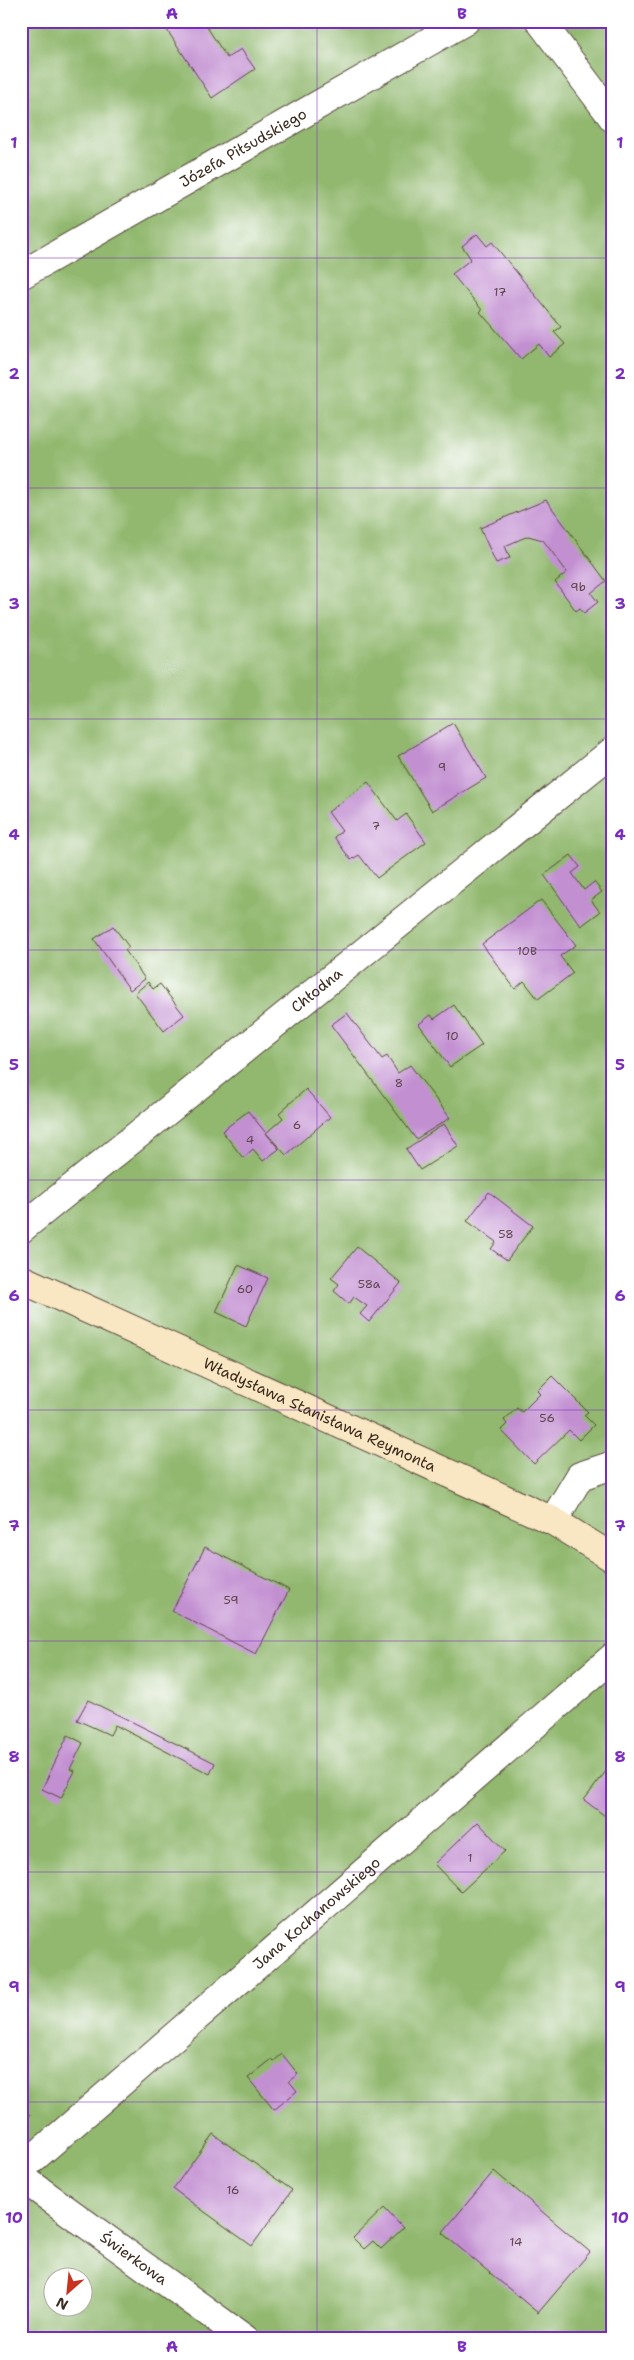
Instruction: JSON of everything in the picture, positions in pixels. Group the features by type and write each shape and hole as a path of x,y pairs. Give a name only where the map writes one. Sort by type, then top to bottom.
{"street":[{"name":"Józefa Piłsudskiego","path":"21,274 465,21"},
{"path":"540,21 613,118"},
{"name":"Chłodna","path":"21,1229 613,751"},
{"name":"Władysława Stanisława Reymonta","path":"21,1279 553,1521 613,1558"},
{"path":"553,1521 580,1476 613,1465"},
{"name":"Jana Kochanowskiego","path":"21,2169 613,1657"},
{"name":"Świerkowa","path":"21,2177 245,2339"}],"green space":[{"path":"21,21 613,21 613,2339 21,2339"}],"building":[{"path":"161,21 203,21 227,58 241,49 255,69 212,98"},
{"path":"477,234 487,246 492,242 561,327 554,332 565,344 549,357 539,344 521,359 480,312 482,310 452,274 471,259 462,246"},
{"path":"546,500 606,581 591,593 598,602 584,613 580,608 576,611 555,582 567,572 543,540 528,536 505,546 510,558 496,563 480,528"},
{"path":"453,723 486,778 432,811 398,756"},
{"path":"368,782 397,821 406,814 426,842 377,878 359,855 351,860 334,837 342,831 328,812"},
{"path":"571,855 580,867 572,873 584,890 594,882 602,892 591,900 600,912 581,926 544,875"},
{"path":"541,900 576,945 560,956 573,973 538,999 524,981 515,989 482,944"},
{"path":"113,926 129,947 125,950 145,979 130,990 94,939"},
{"path":"148,982 153,989 160,984 184,1015 164,1031 135,993"},
{"path":"454,1005 482,1045 450,1067 419,1024 431,1015 434,1019"},
{"path":"347,1013 382,1059 387,1056 398,1073 410,1065 450,1118 416,1139 331,1025"},
{"path":"306,1089 330,1117 286,1155 266,1133 283,1118 279,1113"},
{"path":"248,1111 279,1149 263,1161 253,1149 243,1158 222,1131"},
{"path":"444,1124 458,1146 420,1170 406,1149"},
{"path":"489,1192 533,1226 507,1260 491,1249 496,1242 467,1221"},
{"path":"357,1247 401,1283 369,1322 360,1314 367,1306 354,1297 349,1304 334,1291 339,1284 331,1278"},
{"path":"238,1265 268,1278 246,1326 216,1312"},
{"path":"552,1376 588,1412 584,1415 594,1425 579,1440 569,1430 534,1464 501,1430 507,1424 504,1420 517,1408 522,1412 540,1394 537,1391"},
{"path":"205,1547 289,1590 256,1654 172,1611"},
{"path":"88,1700 215,1763 210,1774 115,1725 110,1735 77,1720"},
{"path":"68,1735 83,1743 70,1769 75,1771 61,1798 42,1789"},
{"path":"613,1762 613,1822 584,1800"},
{"path":"478,1822 505,1851 461,1892 434,1864"},
{"path":"282,2054 298,2074 289,2081 297,2091 274,2110 248,2078 272,2059 274,2061"},
{"path":"213,2134 292,2190 252,2246 173,2189"},
{"path":"494,2171 590,2252 538,2313 442,2233"},
{"path":"384,2208 403,2228 381,2249 373,2241 364,2249 353,2238"}]}
